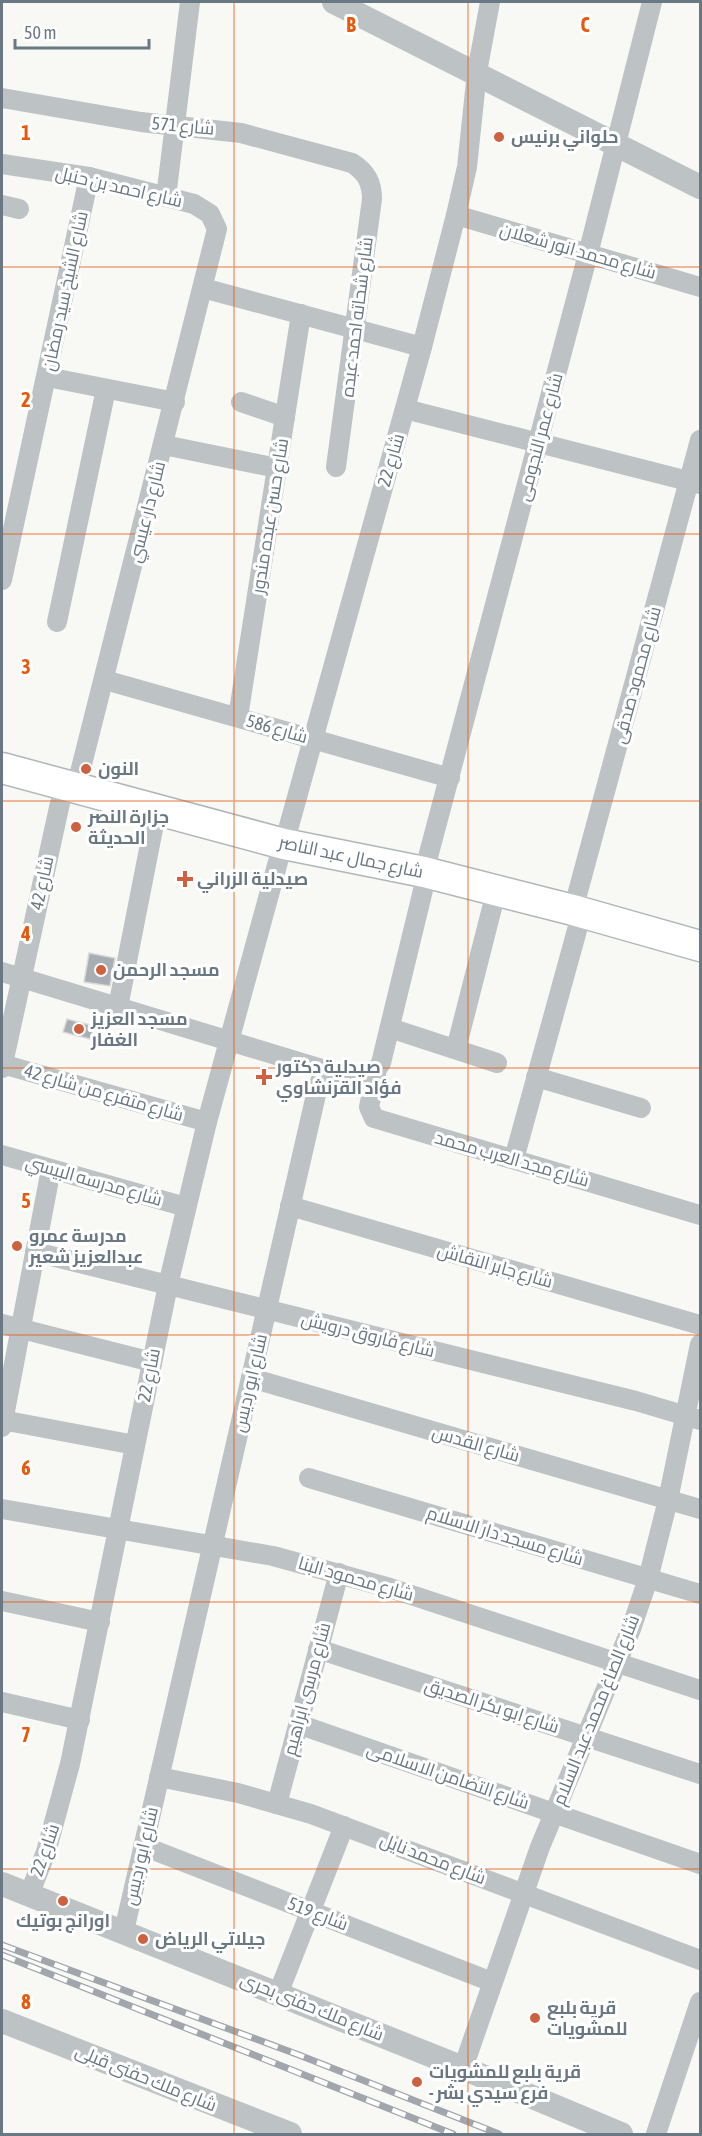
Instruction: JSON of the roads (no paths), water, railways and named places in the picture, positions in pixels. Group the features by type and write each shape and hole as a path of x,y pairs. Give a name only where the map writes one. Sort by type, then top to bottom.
{"main road":[{"name":"شارع جمال عبد الناصر","path":"2,768 153,829 424,879 700,946"},
{"name":"شارع جمال عبد الناصر","path":"2,789 68,795 282,851"},
{"name":"شارع جمال عبد الناصر","path":"424,879 494,904 577,916 700,962"}],"street":[{"path":"166,197 190,2"},
{"path":"334,2 477,72 700,187"},
{"name":"شارع 22","path":"29,1895 59,1809 80,1720 168,1285 207,1122 405,409 456,215 467,166 477,72 490,2"},
{"name":"شارع عمر النجومى","path":"424,879 652,2"},
{"name":"شارع 571","path":"2,98 175,126 223,130 260,137 352,163 361,169"},
{"name":"شارع احمد بن حنبل","path":"2,164 89,177 203,207 216,223 216,235"},
{"name":"شارع شحاته احمد عبده","path":"336,467 372,199 368,177 361,169"},
{"name":"شارع الشيخ سيد رمضان","path":"2,580 89,177"},
{"name":"شارع محمد انور شعلان","path":"456,215 700,286"},
{"name":"شارع دار عيسي","path":"68,795 105,680 216,235"},
{"path":"203,288 422,347"},
{"name":"شارع حسن عبده مندور","path":"238,717 301,314"},
{"path":"47,377 175,402"},
{"path":"57,621 106,388"},
{"path":"241,402 285,417"},
{"path":"405,409 695,482"},
{"name":"شارع محمود صدقى","path":"514,1159 577,916 695,482 700,440"},
{"path":"164,445 277,468"},
{"name":"شارع 586","path":"105,680 450,778"},
{"name":"شارع 42","path":"2,1066 68,795"},
{"path":"118,1007 153,829"},
{"path":"2,972 332,1072 357,1077 372,1074 377,1069 390,1028 424,879"},
{"path":"456,1049 494,904"},
{"path":"390,1028 497,1063"},
{"name":"شارع متفرع من شارع 42","path":"2,1066 207,1122"},
{"name":"شارع مجد العرب محمد","path":"377,1069 369,1107 374,1118 700,1215"},
{"name":"شارع ابو رديس","path":"124,1931 318,1086 321,1080 332,1072"},
{"path":"536,1077 641,1108"},
{"name":"شارع مدرسه البيسي","path":"2,1155 186,1207"},
{"path":"51,1169 35,1252 11,1327 2,1422 135,1445"},
{"name":"شارع جابر النقاش","path":"290,1206 700,1325"},
{"name":"شارع فاروق درويش","path":"35,1252 693,1418"},
{"path":"11,1327 152,1362"},
{"name":"شارع الصاغ محمد عبد السلام","path":"463,2068 522,1893 616,1664 648,1579 668,1500 693,1418 700,1344"},
{"name":"شارع القدس","path":"251,1378 700,1509"},
{"name":"شارع مسجد دار الاسلام","path":"309,1478 700,1594"},
{"name":"شارع محمود البنا","path":"2,1509 273,1556 339,1573 700,1690"},
{"name":"شارع مرسى ابراهيم","path":"277,1804 339,1573"},
{"path":"2,1601 100,1622"},
{"name":"شارع ابو بكر الصديق","path":"318,1649 700,1774"},
{"path":"2,1702 80,1720"},
{"name":"شارع التضامن الاسلامى","path":"298,1724 700,1864"},
{"name":"شارع محمد نايل","path":"159,1777 277,1804 344,1826 700,1960"},
{"path":"278,1994 344,1826"},
{"name":"شارع 519","path":"143,1846 492,1982"},
{"name":"شارع ملك حفنى بحرى","path":"2,1884 124,1931 621,2134"},
{"path":"656,2134 693,2050 700,2002"},
{"name":"شارع ملك حفنى قبلى","path":"2,2021 257,2128 290,2134"}],"railway":[{"path":"2,1945 299,2055 499,2134"},
{"path":"2,1955 453,2134"}],"place":[{"name":"حلواني برنيس","path":"499,137"},
{"name":"النون","path":"86,769"},
{"name":"جزارة النصر الحديثة","path":"76,827"},
{"name":"صيدلية الزراني","path":"185,879"},
{"name":"مسجد الرحمن","path":"101,970"},
{"name":"مسجد العزيز الغفار","path":"79,1029"},
{"name":"صيدلية دكتور فؤاد القرنشاوي","path":"264,1077"},
{"name":"مدرسة عمرو عبدالعزيز شعير","path":"17,1246"},
{"name":"اورانج بوتيك","path":"63,1901"},
{"name":"جيلاتي الرياض","path":"143,1939"},
{"name":"قرية بلبع للمشويات","path":"535,2018"},
{"name":"قرية بلبع للمشويات - فرع سيدي بشر","path":"417,2082"}]}
